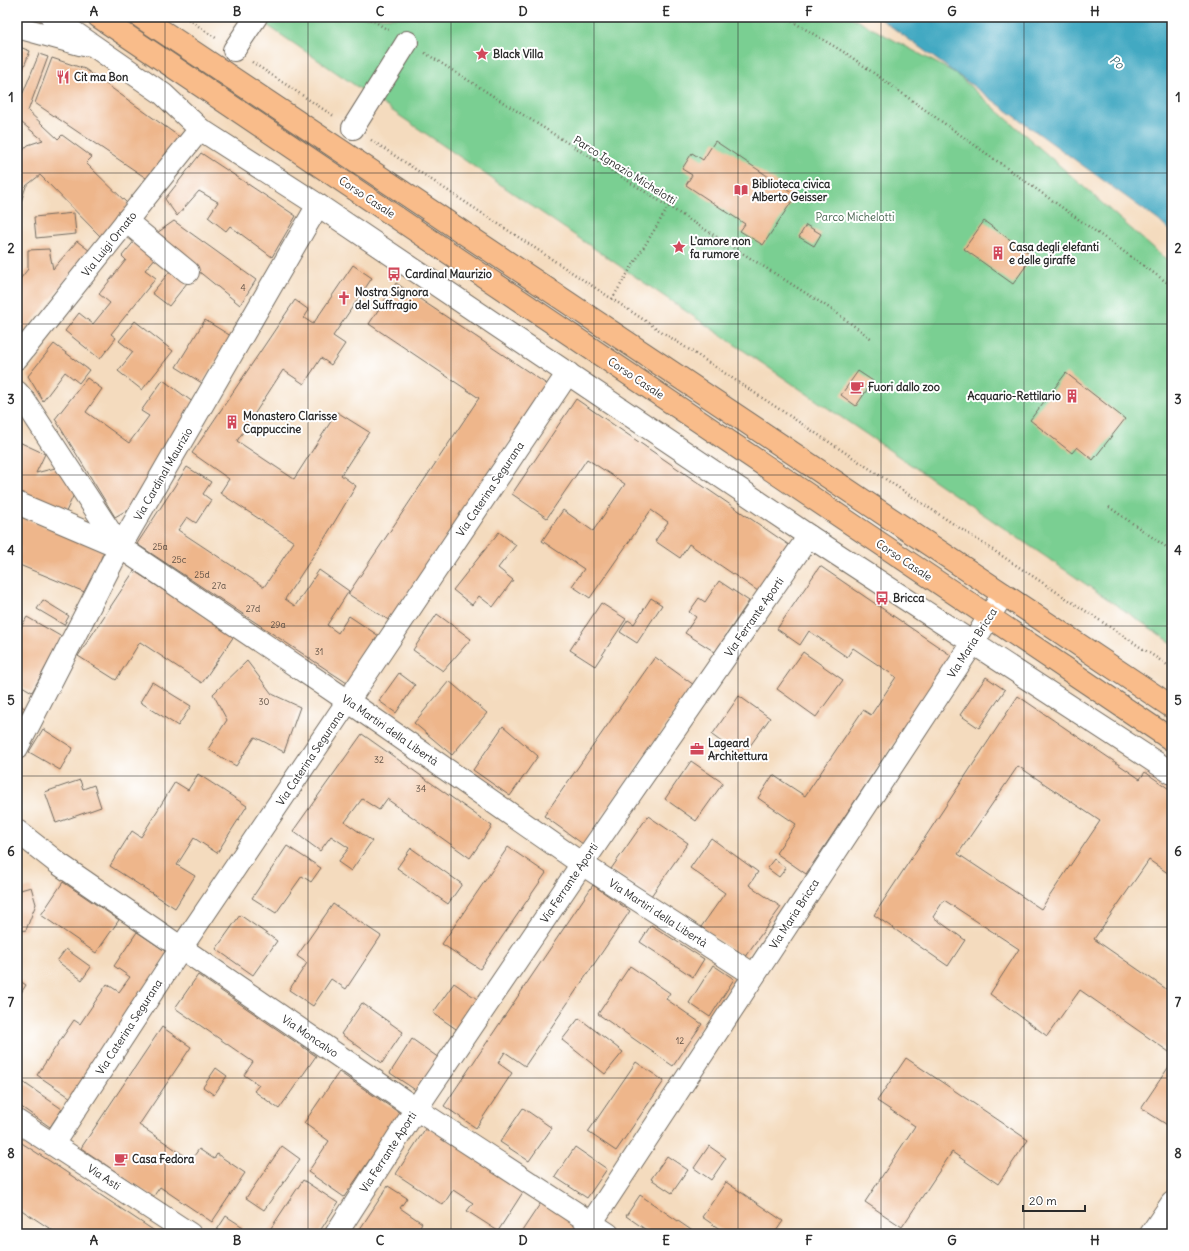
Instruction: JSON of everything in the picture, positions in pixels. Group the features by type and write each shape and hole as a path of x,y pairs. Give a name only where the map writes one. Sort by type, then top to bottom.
{"main road":[{"name":"Corso Casale","path":"99,17 1172,740"},
{"path":"141,17 1172,707"}],"street":[{"path":"52,17 167,96 200,129 318,205 809,536 1172,773"},
{"path":"234,50 256,17"},
{"path":"17,27 102,50"},
{"path":"353,128 407,42"},
{"path":"166,62 200,129"},
{"name":"Via Luigi Ornato","path":"17,358 200,129"},
{"name":"Via Cardinal Maurizio","path":"17,748 120,547 318,205"},
{"path":"126,221 188,272"},
{"name":"Via Caterina Segurana","path":"53,1144 181,948 568,373"},
{"path":"17,392 24,400 120,547"},
{"name":"Via Martiri della Libertà","path":"17,503 120,547 348,701 582,864 754,975"},
{"name":"Via Ferrante Aporti","path":"336,1234 416,1109 582,864 809,536"},
{"name":"Via Maria Bricca","path":"594,1230 754,975 973,643 1003,594"},
{"name":"Via Moncalvo","path":"17,831 59,864 594,1230"},
{"name":"Via Asti","path":"17,1121 190,1234"},
{"path":"1151,1234 1172,1203"}],"path":[{"path":"185,17 1172,668"},
{"name":"Parco Ignazio Michelotti","path":"367,17 831,309 872,339"},
{"path":"785,17 847,54 1172,286"},
{"path":"612,299 669,206"},
{"path":"1109,507 1172,551"}],"green space":[{"name":"Parco Michelotti","path":"255,17 851,17 955,73 1172,265 1172,643"}],"water":[{"name":"Po","path":"878,17 1172,17 1172,233 1158,220"}],"building":[{"path":"17,46 30,51 21,74 17,72"},
{"path":"39,54 48,57 28,111 58,139 62,135 92,157 86,163 130,206 101,237 40,175 26,186 21,202 17,200 17,157 28,145 43,140 17,119 17,89 23,93"},
{"path":"52,58 85,69 181,138 149,180 35,103"},
{"name":"Biblioteca civica Alberto Geisser","path":"715,141 796,195 763,245 740,231 745,224 686,185 692,175 682,169 692,153 703,160"},
{"path":"201,153 296,216 272,257 230,226 226,231 208,217 218,202 199,191 177,216 165,199"},
{"path":"74,213 76,234 36,238 34,217"},
{"path":"174,221 256,280 240,305 154,235"},
{"name":"Casa degli elefanti e delle giraffe","path":"984,221 1033,256 1013,284 964,249"},
{"path":"806,225 821,234 814,246 799,237"},
{"path":"136,239 157,256 145,270 156,278 111,334 116,338 100,359 65,331 79,313 93,324 110,303 99,294 126,260 122,256"},
{"path":"77,241 90,251 17,340 17,283 28,269 28,250 49,249 53,269"},
{"path":"353,265 372,278 333,336 345,344 331,365 321,358 304,384 283,370 237,441 294,479 337,412 369,432 341,475 356,486 323,541 285,599 295,606 319,570 349,591 327,625 338,633 349,616 382,638 350,685 137,544 187,467 211,482 203,494 211,500 196,523 187,517 178,530 264,587 294,542 220,493 229,479 192,453 295,300 309,310 304,318 313,324"},
{"path":"171,270 187,283 169,306 152,293"},
{"path":"396,283 548,385 390,621 348,594 479,398 369,324"},
{"path":"205,320 231,336 202,383 176,367"},
{"path":"135,321 173,351 142,390 118,371 133,352 119,341"},
{"path":"54,344 89,370 79,383 65,372 43,401 28,376"},
{"path":"858,371 873,381 856,406 841,395"},
{"name":"Acquario-Rettilario","path":"1066,373 1125,419 1093,460 1077,447 1072,453 1030,420"},
{"path":"87,378 102,389 86,412 129,443 149,416 141,411 163,380 194,403 132,507 115,517 55,419"},
{"path":"576,399 789,545 758,591 689,544 680,558 655,541 668,522 651,510 590,598 572,586 584,569 542,541 563,510 593,531 625,484 587,459 547,518 512,494"},
{"path":"17,441 45,454 36,473 59,467 75,492 65,514 17,493"},
{"path":"17,515 104,551 87,593 17,564"},
{"path":"499,532 516,545 498,568 513,580 493,607 479,596 472,605 453,590"},
{"path":"820,566 952,656 806,874 776,853 796,824 758,798 773,775 805,796 863,710 871,715 896,677 853,648 847,657 809,631 800,645 777,629"},
{"path":"134,571 234,636 202,683 140,642 116,680 78,656"},
{"path":"719,581 749,601 715,652 685,633 696,617 689,612 699,598 705,602"},
{"path":"651,598 662,605 637,643 620,632 628,620 634,624"},
{"path":"43,600 69,616 64,625 37,609"},
{"path":"601,603 626,619 595,666 570,650"},
{"path":"437,614 471,639 443,671 413,650"},
{"path":"27,617 62,637 32,692 17,683 17,634"},
{"path":"803,652 843,680 816,717 777,689"},
{"path":"655,657 694,685 583,844 544,816"},
{"path":"247,661 272,694 300,707 284,752 255,737 236,766 208,749 227,720 213,694"},
{"path":"399,673 415,685 396,713 379,701"},
{"path":"986,677 1005,690 979,728 960,715"},
{"path":"449,681 487,713 452,755 414,723"},
{"path":"152,682 191,706 178,726 140,702"},
{"path":"739,696 770,718 742,757 712,735"},
{"path":"1018,696 1140,779 1145,772 1172,791 1172,876 1149,860 1094,939 1172,993 1172,1054 1080,990 1047,1036 990,994 1019,949 944,900 933,917 965,940 948,966 874,915","holes":["1018,766 1100,821 1041,909 958,854"]},
{"path":"17,704 25,708 17,720"},
{"path":"503,726 538,756 510,796 473,770"},
{"path":"43,729 73,748 60,770 29,752"},
{"path":"362,734 492,826 470,858 387,799 379,810 362,799 345,822 372,841 351,871 338,862 349,848 331,836 320,851 293,831"},
{"path":"691,761 723,783 696,821 665,799"},
{"path":"198,774 247,806 217,853 194,838 177,865 195,876 175,908 110,866 132,831 141,837 175,782 188,790"},
{"path":"80,780 83,789 94,785 101,807 56,823 45,792"},
{"path":"648,816 688,843 651,896 611,869"},
{"path":"711,838 758,872 749,885 781,907 744,958 701,927 725,893 690,868"},
{"path":"287,846 321,868 311,882 302,876 276,913 252,898"},
{"path":"508,847 546,873 480,969 442,944"},
{"path":"411,848 462,884 448,904 397,868"},
{"path":"774,859 786,868 779,877 767,868"},
{"path":"63,882 119,920 96,953 41,915"},
{"path":"593,885 630,911 525,1066 505,1052 498,1063 512,1073 476,1128 444,1106"},
{"path":"31,887 36,904 26,930 17,932 17,891"},
{"path":"333,904 381,936 346,989 331,979 313,1006 289,990 307,963 297,956"},
{"path":"240,915 277,941 253,975 216,949"},
{"path":"651,925 704,959 693,977 640,942"},
{"path":"137,932 168,953 71,1098 37,1075 74,1020 80,1024 107,984 119,992 130,977 114,966"},
{"path":"66,949 91,967 82,980 57,961"},
{"path":"713,965 734,979 710,1017 689,1003"},
{"path":"630,966 670,993 666,999 702,1024 673,1066 598,1014"},
{"path":"198,975 316,1056 279,1109 254,1091 259,1085 244,1075 253,1062 175,1008"},
{"path":"17,979 26,985 17,999"},
{"path":"454,983 480,1001 459,1031 433,1013"},
{"path":"362,1003 403,1032 382,1063 341,1034"},
{"path":"579,1018 623,1052 605,1074 562,1040"},
{"path":"162,1027 191,1047 139,1125 191,1160 199,1149 214,1159 217,1154 245,1173 212,1222 160,1187 153,1197 81,1148"},
{"path":"412,1039 439,1058 417,1091 390,1073"},
{"path":"906,1058 1028,1140 998,1184 952,1152 902,1227 865,1202 915,1126 877,1101"},
{"path":"636,1062 664,1081 616,1151 588,1132"},
{"path":"1172,1062 1172,1128 1141,1108"},
{"path":"216,1068 227,1076 214,1095 203,1087"},
{"path":"339,1072 401,1114 344,1197 308,1172 329,1141 304,1123"},
{"path":"17,1078 62,1109 50,1127 17,1104"},
{"path":"523,1108 552,1128 529,1161 500,1142"},
{"path":"427,1126 525,1189 498,1231 467,1211 473,1203 453,1190 443,1205 396,1174"},
{"path":"17,1140 159,1234 58,1234 20,1209 17,1207"},
{"path":"282,1146 300,1159 264,1210 246,1198"},
{"path":"709,1146 726,1158 711,1180 694,1168"},
{"path":"575,1147 607,1169 587,1198 555,1177"},
{"path":"667,1156 688,1170 672,1193 651,1179"},
{"path":"303,1180 338,1203 318,1234 267,1234"},
{"path":"726,1182 783,1221 774,1234 727,1234 702,1217"},
{"path":"388,1186 407,1198 400,1208 422,1223 415,1234 362,1234 358,1232"},
{"path":"640,1195 697,1234 652,1234 626,1216"},
{"path":"542,1201 579,1226 573,1234 520,1234"},
{"path":"226,1216 243,1227 238,1234 215,1233"}],"place":[{"name":"Black Villa","path":"482,54"},
{"name":"Cit ma Bon","path":"63,77"},
{"name":"Biblioteca civica Alberto Geisser","path":"741,190"},
{"name":"L'amore non fa rumore","path":"679,247"},
{"name":"Casa degli elefanti e delle giraffe","path":"998,253"},
{"name":"Cardinal Maurizio","path":"394,274"},
{"name":"Nostra Signora del Suffragio","path":"344,298"},
{"name":"Fuori dallo zoo","path":"857,387"},
{"name":"Acquario-Rettilario","path":"1072,396"},
{"name":"Monastero Clarisse Cappuccine","path":"232,422"},
{"name":"Bricca","path":"882,598"},
{"name":"Lageard Architettura","path":"697,749"},
{"name":"Casa Fedora","path":"121,1159"}]}
